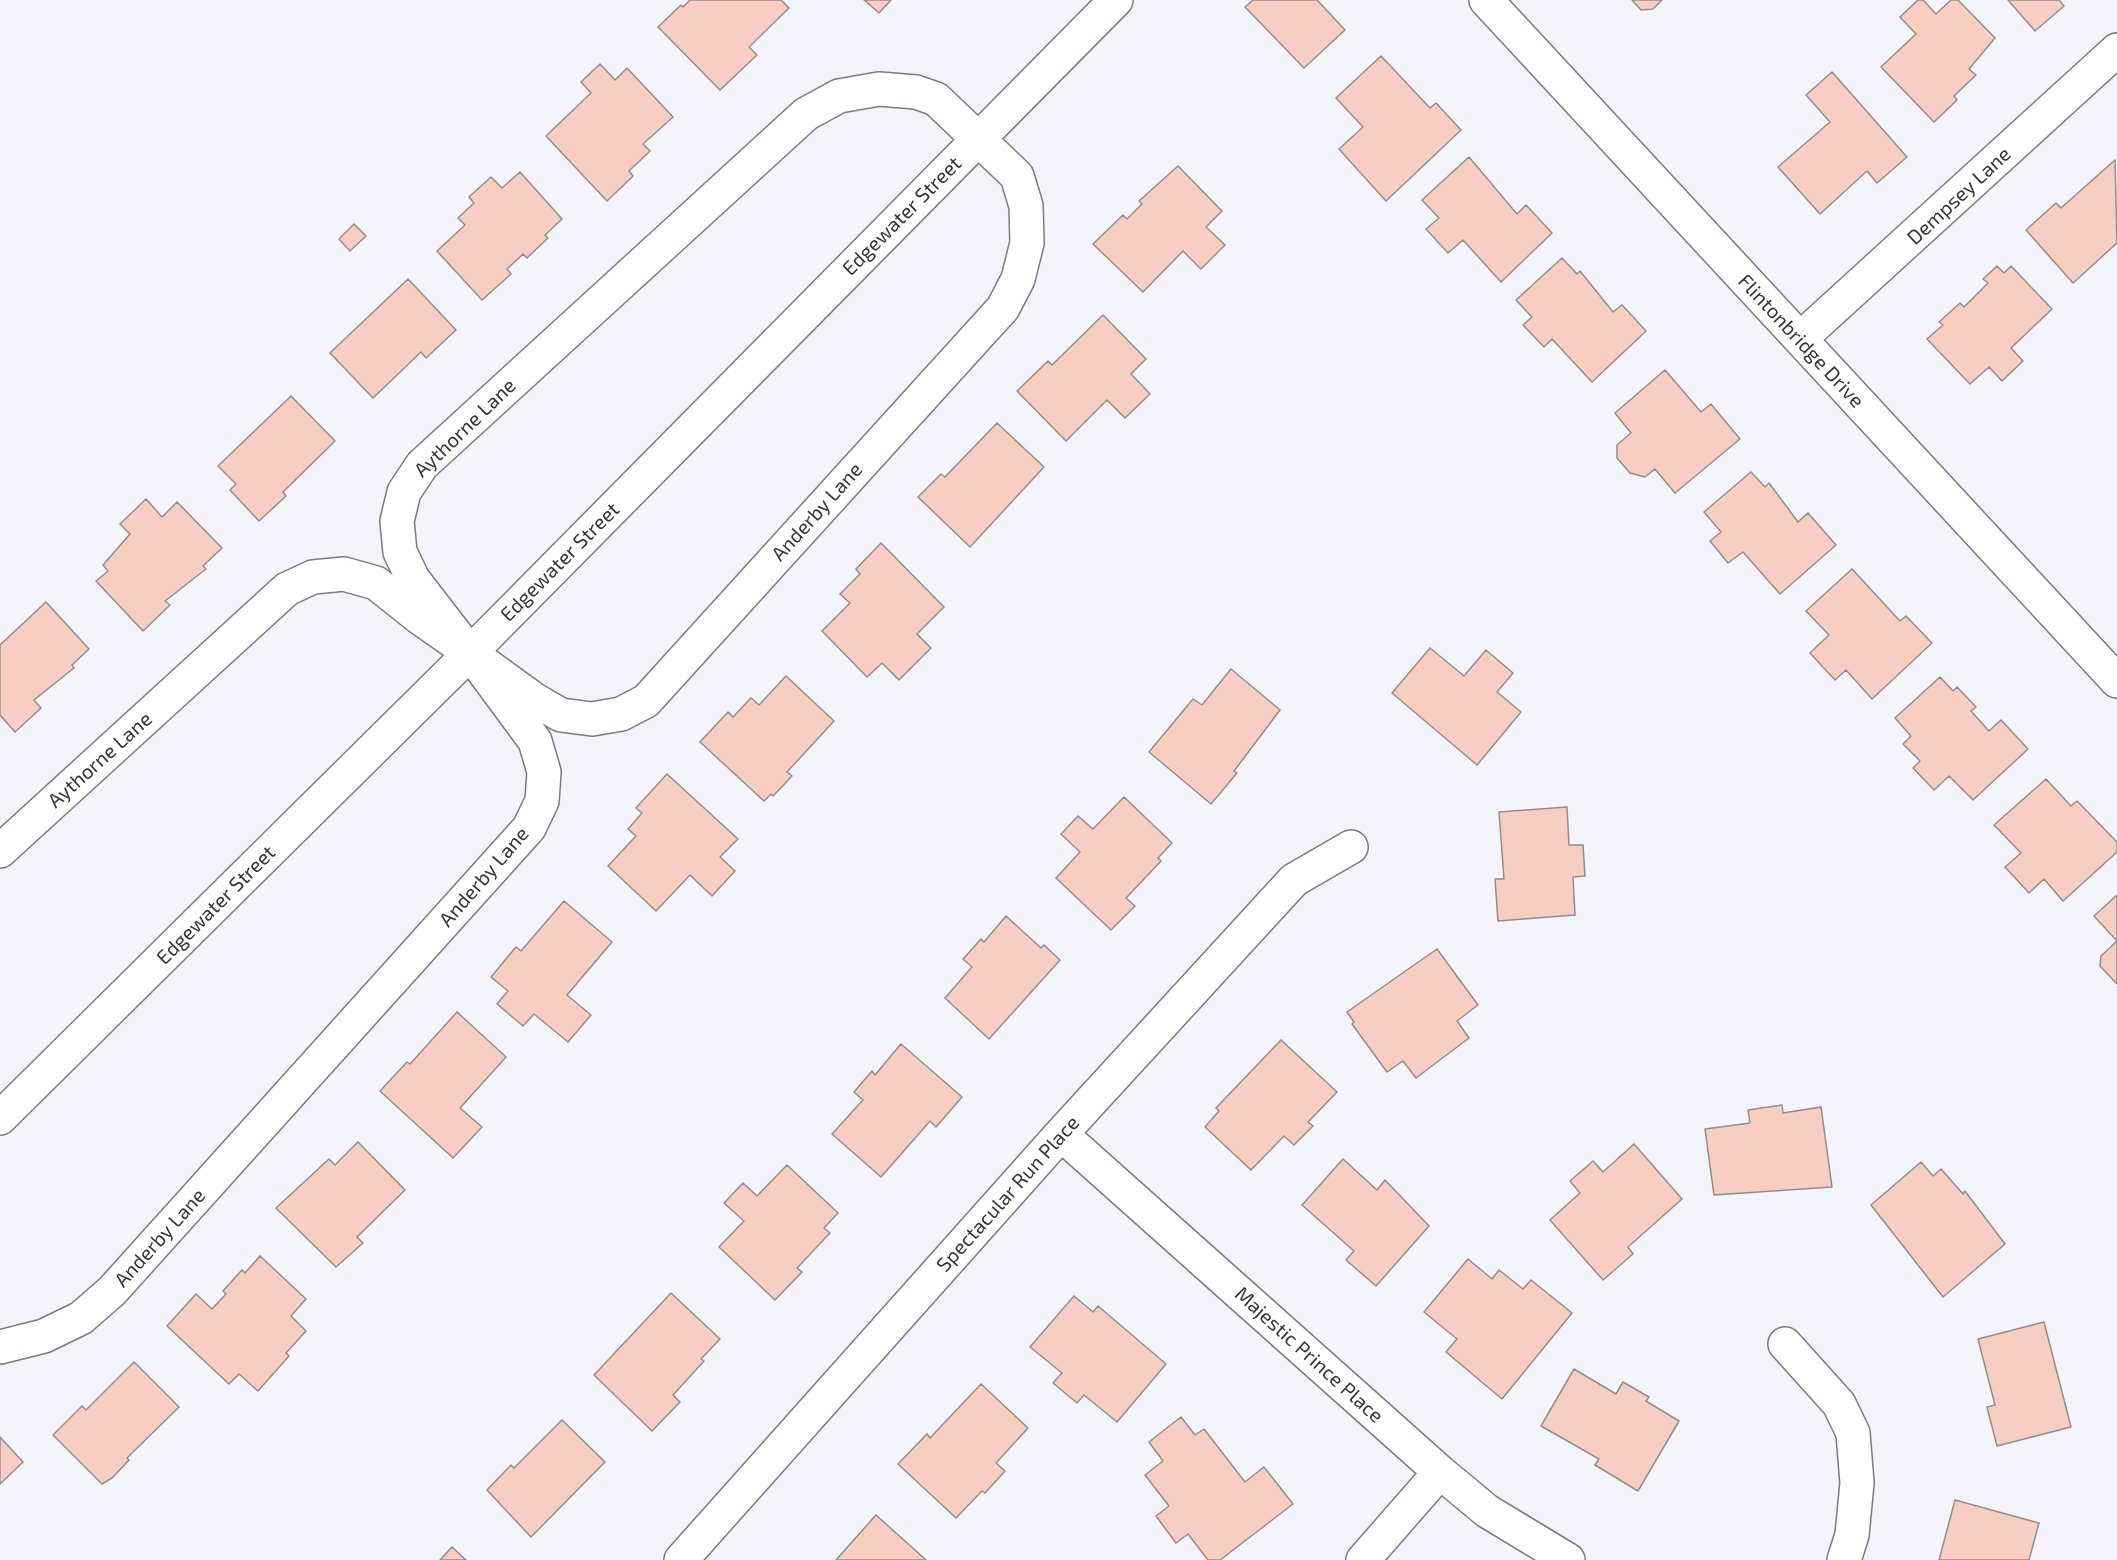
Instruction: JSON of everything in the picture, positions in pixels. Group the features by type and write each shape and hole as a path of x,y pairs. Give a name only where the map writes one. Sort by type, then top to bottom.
{"street":[{"name":"Edgewater Street","path":"0,1119 470,653 1116,0"},
{"name":"Flintonbridge Drive","path":"1486,0 2117,681"},
{"name":"Dempsey Lane","path":"1800,339 1837,308 2117,50"},
{"name":"Aythorne Lane","path":"470,653 412,579 400,552 397,521 404,492 422,465 806,114 839,96 879,89 916,92 936,99 978,138"},
{"name":"Anderby Lane","path":"470,653 535,700 561,715 592,719 621,714 646,700 1003,308 1018,279 1025,252 1026,207 1017,176 978,138"},
{"name":"Aythorne Lane","path":"0,851 287,589 313,577 344,574 376,583 470,653"},
{"name":"Anderby Lane","path":"0,1347 44,1336 81,1318 112,1291 529,828 542,801 544,772 535,741 470,653"},
{"name":"Spectacular Run Place","path":"681,1560 1061,1134 1294,880 1351,847"},
{"name":"Majestic Prince Place","path":"1061,1134 1440,1472 1486,1510 1568,1560"},
{"path":"1785,1344 1839,1404 1852,1433 1857,1483 1852,1535 1844,1560"},
{"path":"1363,1560 1440,1472"}],"building":[{"path":"690,0 781,0 789,8 749,47 757,55 720,90 658,27 681,5 683,7"},
{"path":"864,0 891,0 879,13"},
{"path":"1253,0 1317,0 1345,30 1304,68 1245,7"},
{"path":"1632,0 1662,0 1653,9 1641,10"},
{"path":"1918,0 1923,0 1936,14 1951,0 1958,0 1995,38 1969,69 1976,75 1954,96 1957,100 1934,122 1881,67 1916,34 1900,17"},
{"path":"2008,0 2059,0 2064,6 2035,31"},
{"path":"1381,56 1430,108 1436,103 1461,130 1386,201 1339,149 1363,127 1336,98"},
{"path":"600,64 615,80 627,68 673,117 643,144 650,151 629,171 633,176 607,201 546,136 591,93 581,82"},
{"path":"1832,72 1907,157 1877,183 1867,171 1820,214 1778,167 1830,122 1806,95"},
{"path":"1469,157 1517,214 1526,205 1552,233 1501,282 1463,240 1448,253 1426,229 1439,218 1422,200"},
{"path":"2115,160 2117,243 2073,283 2026,230 2056,203 2061,208"},
{"path":"1178,166 1222,211 1206,227 1225,245 1201,269 1183,251 1143,292 1093,244 1123,215 1127,219 1142,204 1139,201"},
{"path":"520,172 562,219 545,235 548,238 527,258 523,254 507,269 511,274 482,300 437,251 465,225 458,218 474,203 469,197 491,177 502,188"},
{"path":"354,224 366,236 350,251 339,239"},
{"path":"1562,258 1577,274 1580,271 1613,312 1622,305 1646,331 1592,382 1552,339 1544,347 1523,325 1532,317 1516,300"},
{"path":"1997,266 2004,273 2011,266 2052,309 2011,348 2023,361 2002,381 1989,367 1970,384 1927,339 1943,325 1939,322 1960,303 1964,307 1988,283 1983,279"},
{"path":"408,279 456,330 426,358 421,352 373,398 330,353"},
{"path":"1103,315 1146,359 1131,374 1150,394 1125,418 1107,400 1066,441 1017,391 1048,361 1052,365"},
{"path":"1665,370 1701,412 1711,404 1740,439 1675,493 1655,469 1645,477 1630,473 1617,458 1617,445 1631,433 1615,413"},
{"path":"291,396 335,441 283,492 286,496 259,521 230,490 236,484 218,466"},
{"path":"997,423 1044,467 970,547 918,497 941,474 945,477"},
{"path":"1751,472 1765,487 1769,483 1798,522 1808,513 1836,545 1780,594 1743,552 1728,563 1710,541 1721,532 1704,512"},
{"path":"146,499 162,517 177,502 222,548 203,566 206,569 165,601 170,605 143,631 96,581 108,571 103,565 130,534 120,524"},
{"path":"881,543 944,607 917,634 931,648 899,680 882,663 867,677 822,631 850,603 840,594 860,574 856,569"},
{"path":"1852,569 1900,621 1906,616 1932,643 1872,699 1846,670 1835,680 1810,653 1829,635 1806,611"},
{"path":"46,602 89,649 72,665 74,668 34,700 41,708 15,732 0,715 0,645"},
{"path":"1430,648 1464,676 1486,650 1513,673 1497,692 1521,712 1477,765 1392,693"},
{"path":"1231,669 1280,710 1234,771 1237,773 1211,804 1149,752 1193,699 1202,705"},
{"path":"786,676 834,721 787,772 792,776 773,796 771,794 764,801 700,742 728,712 733,717 751,698 759,705"},
{"path":"1940,677 1953,691 1957,687 1976,707 1971,711 1989,731 2001,720 2028,749 1973,800 1949,776 1934,790 1913,768 1920,761 1903,744 1911,736 1895,718"},
{"path":"667,774 738,839 720,857 735,871 712,896 690,875 656,911 608,866 636,836 628,829 642,813 636,808"},
{"path":"2046,779 2071,806 2077,801 2117,842 2117,852 2063,901 2044,879 2029,893 2005,867 2021,853 1994,825"},
{"path":"1124,797 1172,843 1158,858 1161,861 1126,898 1135,906 1111,930 1056,878 1080,852 1061,834 1078,816 1093,829"},
{"path":"1567,807 1569,845 1583,845 1585,876 1573,877 1575,915 1498,921 1495,879 1504,879 1499,812"},
{"path":"2117,895 2117,941 2094,916"},
{"path":"564,901 612,942 567,995 591,1015 568,1042 534,1014 523,1026 497,1004 508,991 491,977 516,947 521,951"},
{"path":"1006,916 1041,948 1044,945 1060,960 989,1039 945,998 972,967 963,959 981,939 984,942"},
{"path":"2117,941 2117,984 2100,966 2101,956"},
{"path":"1437,949 1478,1005 1457,1021 1469,1038 1416,1078 1403,1061 1387,1072 1352,1024 1354,1022 1347,1012"},
{"path":"457,1012 506,1057 460,1108 482,1127 453,1158 380,1091 407,1062 410,1064"},
{"path":"1281,1040 1337,1092 1308,1122 1313,1126 1294,1145 1284,1136 1251,1170 1205,1127 1219,1111 1216,1108"},
{"path":"901,1044 962,1097 936,1127 930,1121 881,1177 832,1134 863,1100 854,1092 872,1071 875,1075"},
{"path":"1782,1105 1783,1113 1821,1107 1832,1187 1714,1195 1705,1129 1750,1123 1748,1110"},
{"path":"358,1142 405,1190 357,1237 363,1243 336,1267 276,1208 329,1159 335,1165"},
{"path":"1634,1144 1682,1199 1628,1247 1633,1254 1603,1280 1550,1220 1580,1193 1570,1181 1593,1161 1603,1172"},
{"path":"1343,1159 1377,1190 1385,1180 1429,1226 1376,1286 1346,1260 1354,1251 1302,1205"},
{"path":"1921,1162 1933,1176 1941,1169 1963,1194 1965,1191 2005,1244 1943,1297 1871,1205"},
{"path":"787,1165 838,1213 824,1228 830,1233 797,1268 802,1272 775,1300 719,1247 744,1221 724,1203 743,1183 757,1196"},
{"path":"260,1256 306,1299 291,1316 306,1331 286,1353 289,1356 258,1391 239,1374 229,1384 167,1326 196,1294 212,1309 226,1294 223,1291 242,1270 245,1273"},
{"path":"1468,1259 1492,1279 1499,1270 1523,1289 1531,1280 1572,1313 1502,1399 1446,1352 1457,1339 1424,1312"},
{"path":"671,1293 720,1339 701,1359 704,1361 673,1395 680,1402 652,1431 594,1375"},
{"path":"1074,1296 1093,1312 1098,1306 1166,1364 1117,1422 1084,1395 1077,1403 1053,1383 1062,1373 1030,1347"},
{"path":"2044,1322 2071,1427 1997,1446 1987,1407 1995,1405 1978,1339"},
{"path":"134,1362 179,1407 127,1458 129,1460 112,1478 102,1484 53,1435 82,1406 86,1410"},
{"path":"1574,1369 1616,1394 1623,1382 1649,1397 1646,1401 1679,1421 1638,1491 1595,1465 1599,1459 1541,1426"},
{"path":"981,1384 1028,1428 996,1463 1005,1471 985,1493 982,1491 956,1518 898,1464 927,1434 930,1438"},
{"path":"1181,1417 1195,1435 1204,1429 1245,1482 1264,1467 1293,1504 1220,1560 1208,1560 1188,1534 1176,1543 1156,1516 1169,1506 1145,1475 1163,1461 1149,1442"},
{"path":"562,1420 605,1462 531,1537 487,1490 511,1465 514,1468"},
{"path":"0,1437 23,1462 0,1484"},
{"path":"1955,1500 2039,1523 2029,1560 1939,1560"},
{"path":"876,1515 926,1560 836,1560"},
{"path":"452,1547 466,1560 440,1560"}]}
